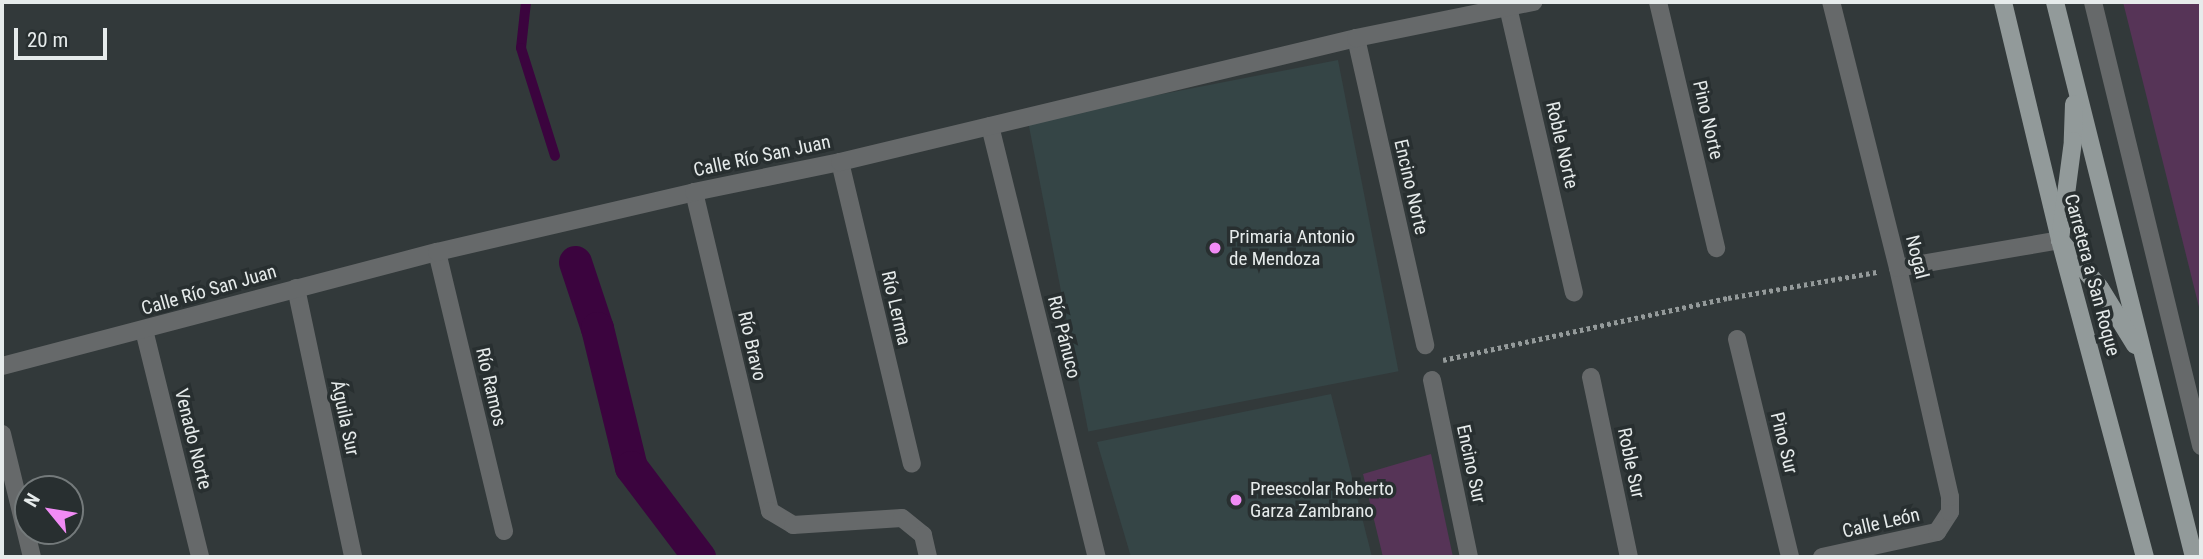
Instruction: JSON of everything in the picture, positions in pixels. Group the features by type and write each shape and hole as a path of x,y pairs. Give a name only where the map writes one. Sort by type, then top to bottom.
{"main road":[{"name":"Carretera a San Roque","path":"2003,2 2060,240 2145,557"},
{"name":"Carretera a San Roque","path":"2055,2 2194,557"},
{"path":"2074,80 2073,141 2060,240 2101,288 2146,364"}],"street":[{"name":"Calle Río San Juan","path":"2,366 437,252 694,192 839,162 1356,38 1533,2"},
{"name":"Pino Norte","path":"1658,2 1716,248"},
{"name":"Nogal","path":"1831,2 1898,268 1950,498 1950,512 1945,523"},
{"path":"2093,2 2201,446"},
{"name":"Roble Norte","path":"1508,7 1574,292"},
{"name":"Encino Norte","path":"1356,38 1425,345"},
{"name":"Río Pánuco","path":"990,126 1097,557"},
{"name":"Río Lerma","path":"839,162 912,464"},
{"name":"Río Bravo","path":"694,192 770,511 793,525 902,518 923,535 928,557"},
{"path":"1898,268 2060,240"},
{"name":"Río Ramos","path":"437,252 504,531"},
{"name":"Águila Sur","path":"296,288 353,557"},
{"name":"Venado Norte","path":"144,330 200,557"},
{"name":"Pino Sur","path":"1737,340 1790,557"},
{"name":"Roble Sur","path":"1591,377 1629,557"},
{"name":"Encino Sur","path":"1432,380 1469,557"},
{"path":"2,434 32,557"},
{"name":"Calle León","path":"1822,557 1923,536 1937,532 1945,523"}],"path":[{"path":"1441,360 1728,298 1898,268"}],"shaded area":[{"path":"2123,2 2201,2 2201,315"},
{"name":"Primaria Antonio de Mendoza","path":"1338,60 1398,371 1088,431 1028,120"},
{"name":"Preescolar Roberto Garza Zambrano","path":"1331,394 1372,557 1131,557 1097,442"},
{"path":"1431,454 1453,557 1383,557 1363,474"}],"waterway":[{"path":"526,2 521,48 555,156"},
{"path":"575,262 597,328 631,467 699,557"}],"place":[{"name":"Primaria Antonio de Mendoza","path":"1215,248"},
{"name":"Preescolar Roberto Garza Zambrano","path":"1236,500"}]}
